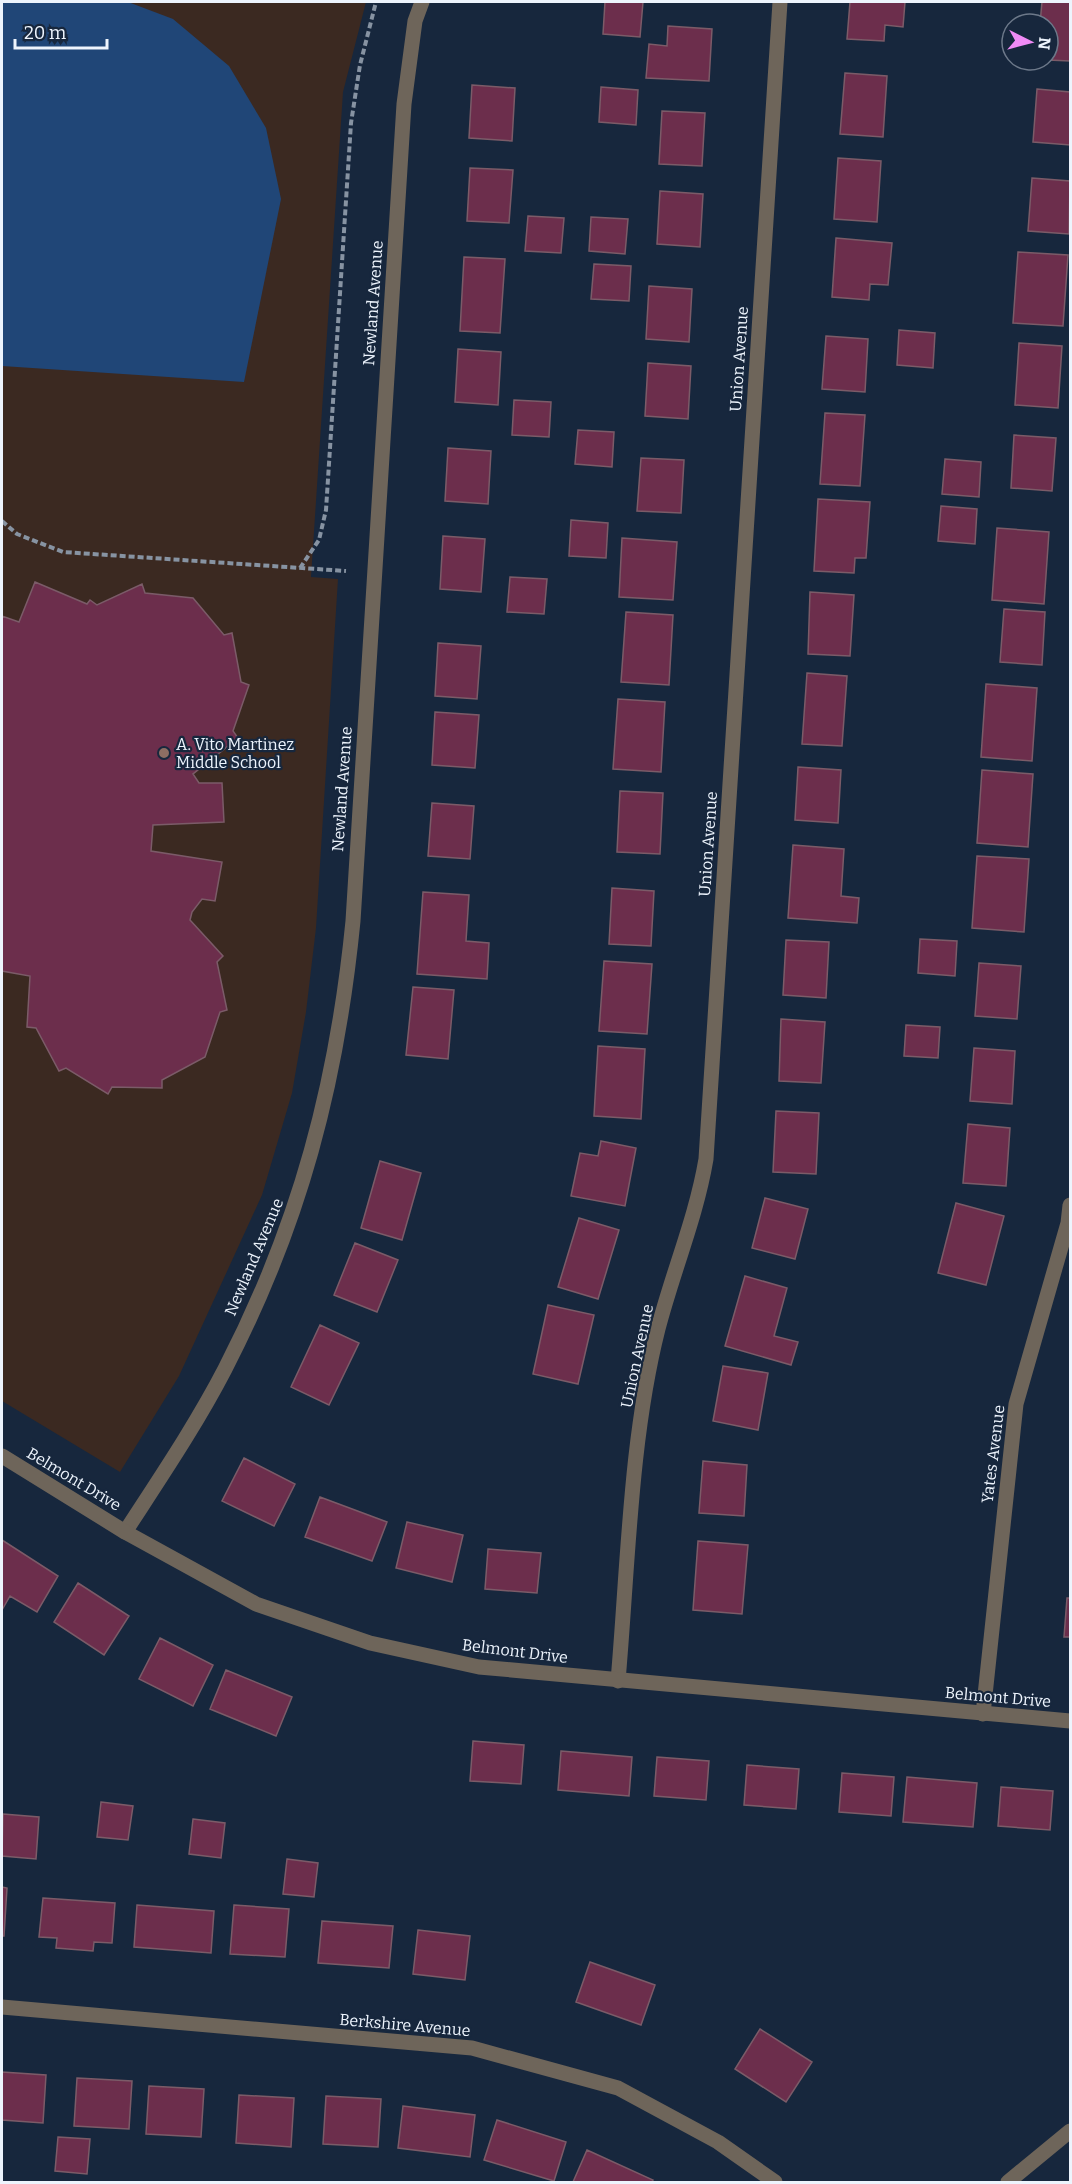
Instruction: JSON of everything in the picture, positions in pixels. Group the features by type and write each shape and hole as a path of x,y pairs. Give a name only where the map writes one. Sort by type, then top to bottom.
{"street":[{"name":"Newland Avenue","path":"125,1532 225,1369 258,1298 293,1214 309,1165 329,1087 345,997 352,921 404,104 415,21 422,2"},
{"name":"Union Avenue","path":"618,1681 643,1411 658,1329 699,1199 706,1159 780,2"},
{"name":"Yates Avenue","path":"983,1714 1016,1404 1068,1223 1071,1205"},
{"name":"Belmont Drive","path":"2,1456 125,1532 256,1604 370,1643 479,1667 1071,1721"},
{"name":"Berkshire Avenue","path":"2,2007 472,2048 618,2088 718,2142 776,2182"},
{"path":"1008,2182 1071,2131"}],"path":[{"path":"300,568 319,540 326,510 351,123 360,65 375,2"},
{"path":"2,521 17,534 63,552 346,571"}],"shaded area":[{"name":"A. Vito Martinez Middle School","path":"2,2 366,2 343,92 311,577 338,579 316,928 306,1012 292,1093 262,1195 179,1376 120,1472 2,1401"},
{"path":"2,2 128,2 173,19 229,66 266,128 281,199 244,382 2,366"}],"building":[{"path":"605,2 643,2 640,37 603,34"},
{"path":"850,2 905,2 903,27 885,25 884,41 847,39"},
{"path":"1042,2 1070,2 1070,61 1060,61 1060,12 1041,12"},
{"path":"668,26 712,29 709,81 646,78 649,44 667,46"},
{"path":"845,73 887,76 883,137 840,134"},
{"path":"472,85 515,88 512,141 469,138"},
{"path":"601,87 638,90 636,125 599,122"},
{"path":"1037,89 1070,92 1070,145 1033,142"},
{"path":"662,111 705,113 702,166 659,164"},
{"path":"838,158 881,161 877,222 834,219"},
{"path":"470,168 513,170 509,223 467,221"},
{"path":"1032,178 1070,181 1069,234 1028,231"},
{"path":"660,191 703,194 700,247 657,244"},
{"path":"528,216 564,218 561,253 525,251"},
{"path":"591,217 628,219 625,254 589,251"},
{"path":"836,238 892,243 888,285 870,284 869,300 832,297"},
{"path":"1018,252 1068,255 1063,326 1013,323"},
{"path":"464,257 505,259 500,333 460,331"},
{"path":"594,264 631,266 629,301 591,299"},
{"path":"649,286 692,289 689,342 646,339"},
{"path":"899,330 935,333 933,368 897,365"},
{"path":"826,336 868,339 865,392 822,389"},
{"path":"1019,343 1062,346 1058,408 1015,405"},
{"path":"458,349 501,352 498,405 455,402"},
{"path":"648,363 691,366 688,419 645,416"},
{"path":"514,400 551,402 549,437 512,435"},
{"path":"825,413 865,415 860,486 820,484"},
{"path":"578,430 614,432 612,467 575,464"},
{"path":"1014,435 1056,438 1052,491 1011,488"},
{"path":"448,448 491,451 488,504 445,501"},
{"path":"641,458 684,460 681,513 637,511"},
{"path":"945,459 981,462 979,497 942,494"},
{"path":"818,499 870,502 866,558 855,558 854,573 814,571"},
{"path":"941,506 977,509 975,544 938,541"},
{"path":"571,520 608,523 606,558 569,556"},
{"path":"997,528 1049,532 1044,604 992,600"},
{"path":"443,536 485,539 481,592 440,589"},
{"path":"622,538 677,542 673,600 619,597"},
{"path":"510,577 547,579 544,614 507,612"},
{"path":"35,582 87,604 90,600 97,605 142,584 145,593 193,598 224,635 232,633 241,682 249,685 233,731 238,738 193,774 199,783 222,783 224,822 153,825 151,851 222,862 215,901 202,899 192,912 190,920 223,956 217,962 227,1010 220,1012 205,1057 162,1080 162,1088 112,1087 108,1094 66,1068 59,1071 36,1028 27,1027 30,976 2,971 2,616 19,622"},
{"path":"810,592 854,595 850,656 808,654"},
{"path":"1004,609 1045,612 1042,665 1000,662"},
{"path":"626,612 673,615 669,685 621,682"},
{"path":"438,643 481,646 477,699 435,696"},
{"path":"807,673 847,676 842,746 802,744"},
{"path":"986,684 1037,688 1032,761 981,757"},
{"path":"618,699 665,702 661,772 613,769"},
{"path":"435,712 479,715 475,768 432,765"},
{"path":"798,767 841,770 838,823 795,820"},
{"path":"982,770 1033,774 1028,847 977,843"},
{"path":"620,791 663,793 660,854 617,852"},
{"path":"432,803 474,806 470,859 428,856"},
{"path":"793,845 844,849 841,896 859,898 857,923 788,918"},
{"path":"977,856 1029,859 1024,932 972,928"},
{"path":"612,888 654,891 651,946 609,944"},
{"path":"423,892 469,895 466,941 489,943 487,979 417,974"},
{"path":"920,939 957,941 955,976 918,973"},
{"path":"786,940 829,942 826,998 783,995"},
{"path":"604,961 652,964 647,1034 599,1031"},
{"path":"979,963 1021,966 1017,1019 975,1016"},
{"path":"413,987 454,990 448,1059 406,1055"},
{"path":"781,1019 825,1022 821,1083 779,1081"},
{"path":"906,1025 940,1027 938,1058 904,1056"},
{"path":"598,1046 645,1049 641,1119 594,1116"},
{"path":"974,1048 1015,1051 1012,1104 970,1101"},
{"path":"776,1111 819,1113 816,1174 773,1172"},
{"path":"968,1124 1010,1128 1006,1186 963,1183"},
{"path":"601,1141 636,1148 625,1206 571,1196 580,1153 598,1156"},
{"path":"380,1161 421,1173 402,1240 361,1228"},
{"path":"765,1198 808,1209 795,1259 752,1248"},
{"path":"956,1203 1004,1216 986,1285 938,1273"},
{"path":"579,1218 619,1230 598,1299 558,1287"},
{"path":"355,1243 398,1260 377,1312 334,1295"},
{"path":"745,1276 787,1288 774,1336 798,1342 791,1365 725,1346"},
{"path":"548,1305 594,1315 578,1384 533,1374"},
{"path":"320,1325 359,1343 329,1405 291,1387"},
{"path":"723,1366 768,1373 758,1430 713,1421"},
{"path":"244,1458 295,1484 274,1526 222,1501"},
{"path":"703,1461 747,1465 744,1516 699,1513"},
{"path":"320,1497 387,1522 372,1561 305,1537"},
{"path":"407,1522 463,1535 452,1582 396,1568"},
{"path":"2,1540 58,1576 37,1612 10,1596 2,1610"},
{"path":"698,1541 748,1545 742,1614 693,1610"},
{"path":"488,1549 541,1553 537,1593 485,1589"},
{"path":"78,1583 129,1616 104,1655 54,1622"},
{"path":"1067,1598 1070,1598 1070,1637 1064,1637"},
{"path":"160,1638 213,1665 193,1706 139,1679"},
{"path":"226,1670 292,1697 276,1736 210,1709"},
{"path":"473,1741 524,1745 521,1784 470,1781"},
{"path":"561,1751 632,1757 629,1796 558,1790"},
{"path":"657,1757 709,1761 706,1800 654,1796"},
{"path":"747,1765 799,1769 796,1809 744,1805"},
{"path":"842,1773 894,1777 891,1816 839,1812"},
{"path":"907,1777 977,1783 973,1827 903,1822"},
{"path":"1001,1787 1053,1791 1050,1830 998,1826"},
{"path":"101,1802 133,1806 128,1840 97,1837"},
{"path":"3,1814 39,1817 36,1859 2,1856"},
{"path":"193,1819 225,1823 221,1858 189,1854"},
{"path":"287,1859 318,1863 314,1897 283,1894"},
{"path":"2,1887 7,1888 4,1936 2,1936"},
{"path":"43,1898 115,1903 112,1943 94,1942 93,1951 56,1948 57,1938 39,1937"},
{"path":"137,1905 214,1911 211,1953 134,1947"},
{"path":"234,1905 289,1909 285,1957 230,1954"},
{"path":"322,1921 393,1926 389,1968 318,1963"},
{"path":"418,1930 470,1936 465,1980 413,1974"},
{"path":"590,1962 655,1985 641,2025 576,2002"},
{"path":"760,2029 812,2062 786,2102 735,2069"},
{"path":"2,2072 46,2075 43,2123 2,2120"},
{"path":"77,2078 132,2081 129,2129 74,2126"},
{"path":"149,2086 204,2089 201,2137 146,2134"},
{"path":"239,2095 294,2098 291,2147 236,2143"},
{"path":"326,2096 381,2099 378,2147 323,2144"},
{"path":"403,2106 475,2115 470,2157 398,2148"},
{"path":"497,2120 566,2142 554,2181 484,2160"},
{"path":"58,2137 90,2139 87,2174 55,2171"},
{"path":"587,2150 653,2180 652,2182 573,2182"}],"place":[{"name":"A. Vito Martinez Middle School","path":"164,753"}]}
